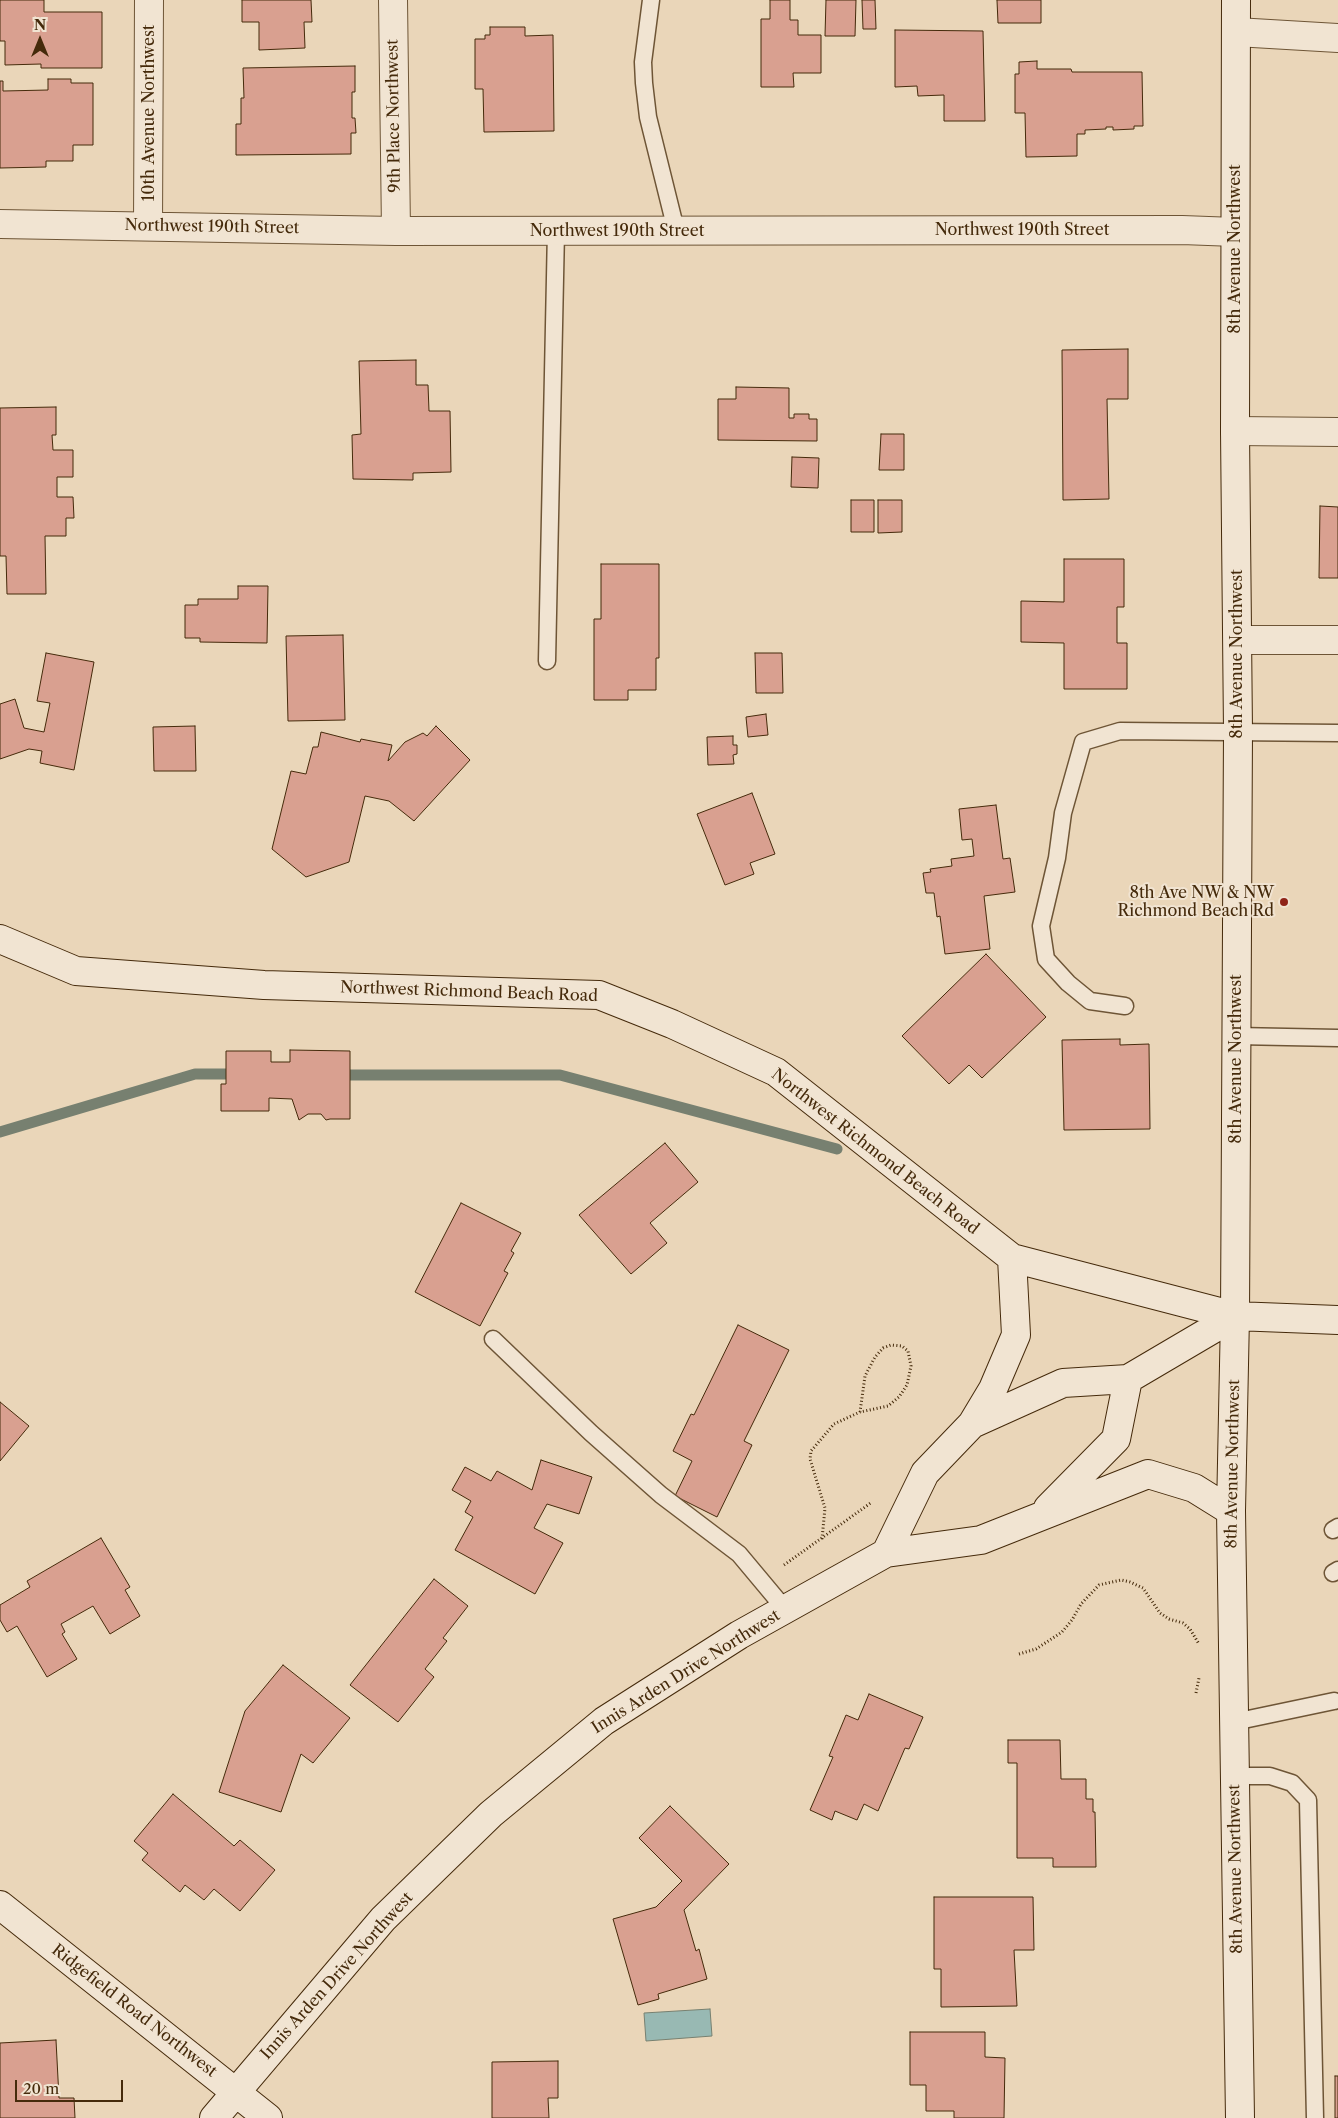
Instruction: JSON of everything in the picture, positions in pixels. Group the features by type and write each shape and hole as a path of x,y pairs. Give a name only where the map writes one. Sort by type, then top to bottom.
{"street":[{"name":"10th Avenue Northwest","path":"148,226 149,0"},
{"name":"9th Place Northwest","path":"393,0 396,231"},
{"name":"8th Avenue Northwest","path":"1236,0 1234,430 1238,731 1231,1511 1240,2118"},
{"path":"1236,32 1338,38"},
{"name":"Northwest 190th Street","path":"0,224 396,231 1182,230 1234,232"},
{"path":"1234,430 1338,432"},
{"path":"1238,640 1338,640"},
{"name":"Northwest Richmond Beach Road","path":"0,939 76,971 264,984 599,995 672,1024 776,1072 1012,1258 1234,1316 1338,1320"},
{"path":"886,1553 925,1473 972,1424 993,1390 1016,1335 1012,1258"},
{"path":"972,1424 1063,1384 1128,1379 1234,1316"},
{"name":"Innis Arden Drive Northwest","path":"214,2118 235,2091 383,1920 491,1814 604,1721 739,1635 886,1553 980,1540 1041,1516 1116,1439 1128,1379"},
{"path":"1041,1516 1148,1474 1194,1488 1231,1511"},
{"name":"Ridgefield Road Northwest","path":"0,1905 268,2118"}],"lane":[{"path":"651,0 643,62 644,83 648,117 676,230"},
{"path":"548,661 556,230"},
{"path":"1125,1006 1090,1001 1068,983 1046,959 1041,926 1057,858 1063,813 1083,742 1120,731 1338,733"},
{"path":"1236,1036 1338,1038"},
{"path":"493,1339 591,1433 661,1495 740,1554 785,1609"},
{"path":"1234,1722 1334,1701"},
{"path":"1235,1776 1270,1776 1292,1783 1308,1800 1314,2118"}],"path":[{"path":"822,1538 825,1508 810,1459 811,1451 834,1424 860,1412 888,1406 904,1391 911,1366 908,1351 902,1346 891,1345 883,1348 875,1357 866,1376 860,1412"},
{"path":"762,1581 871,1504 875,1497"},
{"path":"1019,1654 1036,1649 1062,1632 1072,1620 1081,1604 1099,1585 1121,1580 1143,1588 1160,1613 1169,1619 1183,1623 1190,1629 1200,1646 1204,1646"}],"water":[{"path":"710,2009 712,2036 646,2041 644,2013"}],"building":[{"path":"0,0 44,0 44,12 102,12 102,68 41,68 41,64 5,65 5,41 0,41"},
{"path":"242,0 311,0 312,22 304,22 305,48 259,50 259,22 242,22"},
{"path":"770,0 790,0 790,20 798,20 798,35 821,35 821,73 793,73 794,87 761,87 761,19 770,19"},
{"path":"826,0 856,0 855,36 825,36"},
{"path":"862,0 875,0 876,29 863,29"},
{"path":"997,0 1041,0 1041,23 998,23"},
{"path":"490,27 525,27 525,36 553,35 554,131 484,132 483,89 475,89 475,39 485,39 485,35 490,35"},
{"path":"895,30 983,31 985,121 944,121 944,95 918,96 917,86 895,87"},
{"path":"1037,61 1037,69 1071,69 1072,72 1142,72 1143,126 1134,126 1134,129 1113,130 1113,127 1106,127 1106,129 1085,130 1085,134 1077,134 1077,156 1026,157 1025,113 1015,113 1015,74 1019,74 1019,62"},
{"path":"355,66 352,118 355,118 356,133 351,133 351,154 236,155 236,124 241,124 241,98 244,98 243,68"},
{"path":"48,79 71,79 71,83 93,83 93,145 73,145 73,161 46,161 46,167 0,168 0,81 3,81 3,91 48,90"},
{"path":"1128,349 1128,399 1107,399 1109,499 1063,500 1062,350"},
{"path":"416,360 416,385 428,385 429,411 450,411 451,472 413,473 413,480 353,479 352,435 361,434 359,361"},
{"path":"736,387 789,388 789,418 794,418 794,414 809,414 809,419 817,419 817,441 718,440 718,399 736,399"},
{"path":"56,407 56,435 52,435 53,450 73,450 73,477 57,477 57,497 73,497 74,518 66,518 66,536 45,536 46,594 7,594 6,556 0,556 0,408"},
{"path":"881,434 904,434 904,470 879,470"},
{"path":"792,457 819,458 818,488 791,487"},
{"path":"851,500 874,500 874,532 851,532"},
{"path":"878,500 902,500 902,532 878,533"},
{"path":"1320,506 1338,507 1338,578 1319,578"},
{"path":"1064,559 1124,559 1124,607 1117,607 1117,643 1127,643 1127,689 1064,689 1064,643 1021,642 1021,601 1064,602"},
{"path":"601,564 659,564 659,658 656,658 656,690 628,690 628,700 594,700 594,619 601,619"},
{"path":"238,586 268,586 267,643 200,642 200,638 185,638 185,605 198,605 198,599 238,599"},
{"path":"343,635 345,720 288,721 286,636"},
{"path":"46,653 94,662 74,770 40,763 42,751 29,749 0,759 0,704 15,699 24,728 44,732 50,703 37,701"},
{"path":"755,653 782,653 783,693 756,693"},
{"path":"766,714 768,735 748,737 746,717"},
{"path":"195,726 196,771 154,771 153,727"},
{"path":"436,726 470,760 414,821 389,801 365,796 349,862 306,877 272,849 291,771 306,774 313,747 318,747 321,732 360,742 361,739 392,745 388,761 405,742 423,733 427,736"},
{"path":"733,736 733,745 737,745 737,754 733,755 734,764 708,765 707,737"},
{"path":"752,793 775,854 750,863 754,874 725,885 697,814"},
{"path":"996,805 1003,859 1010,858 1015,892 984,896 990,949 945,954 940,916 937,917 934,893 926,893 923,873 931,872 930,869 952,866 951,859 974,856 972,839 962,840 959,809"},
{"path":"986,954 1046,1017 982,1078 969,1065 949,1084 902,1036"},
{"path":"1120,1039 1120,1045 1149,1044 1150,1129 1064,1130 1062,1040"},
{"path":"290,1050 350,1051 350,1119 326,1120 321,1114 308,1114 299,1120 292,1099 269,1098 269,1111 221,1111 221,1084 226,1084 226,1051 271,1051 271,1062 290,1062"},
{"path":"665,1143 698,1182 650,1223 667,1243 631,1274 579,1215"},
{"path":"461,1203 521,1233 511,1251 514,1253 504,1271 508,1273 480,1326 415,1292"},
{"path":"738,1325 789,1350 744,1441 752,1445 717,1517 675,1496 692,1461 673,1451 691,1414 694,1415"},
{"path":"0,1402 29,1426 0,1461"},
{"path":"541,1460 592,1477 579,1514 547,1504 534,1528 563,1543 535,1594 455,1550 473,1517 465,1512 471,1501 452,1490 465,1467 491,1481 497,1471 532,1490"},
{"path":"101,1538 130,1587 125,1590 140,1616 110,1634 93,1606 61,1624 65,1632 62,1634 77,1659 47,1677 17,1626 7,1632 0,1620 0,1605 30,1587 27,1581"},
{"path":"434,1579 468,1606 443,1638 447,1641 425,1669 434,1677 398,1722 350,1685"},
{"path":"283,1665 350,1718 313,1763 301,1754 281,1812 219,1792 245,1711"},
{"path":"869,1694 923,1717 909,1749 905,1748 878,1811 864,1804 857,1820 835,1811 832,1820 810,1810 833,1757 829,1756 846,1715 858,1720"},
{"path":"1008,1740 1060,1740 1061,1779 1086,1779 1086,1799 1093,1799 1096,1867 1053,1867 1053,1858 1017,1858 1017,1763 1008,1763"},
{"path":"173,1794 234,1846 240,1840 275,1870 240,1911 214,1889 204,1900 185,1885 180,1892 142,1860 148,1853 134,1841"},
{"path":"670,1806 729,1864 684,1910 696,1951 699,1949 707,1979 658,1994 659,1999 638,2005 613,1919 656,1907 682,1881 639,1838"},
{"path":"934,1897 1033,1897 1034,1950 1014,1950 1017,2006 941,2007 941,1969 934,1969"},
{"path":"910,2032 985,2032 985,2057 1005,2058 1004,2118 954,2118 954,2111 926,2111 926,2085 910,2085"},
{"path":"56,2040 59,2098 74,2098 75,2118 0,2118 0,2043"},
{"path":"558,2061 558,2098 548,2098 549,2118 492,2118 492,2062"},
{"path":"1335,2076 1338,2076 1338,2118 1335,2118"}],"waterway":[{"path":"0,1132 195,1074 240,1074"},
{"path":"336,1075 560,1075 837,1149"}],"place":[{"name":"8th Ave NW & NW Richmond Beach Rd","path":"1284,902"}]}
